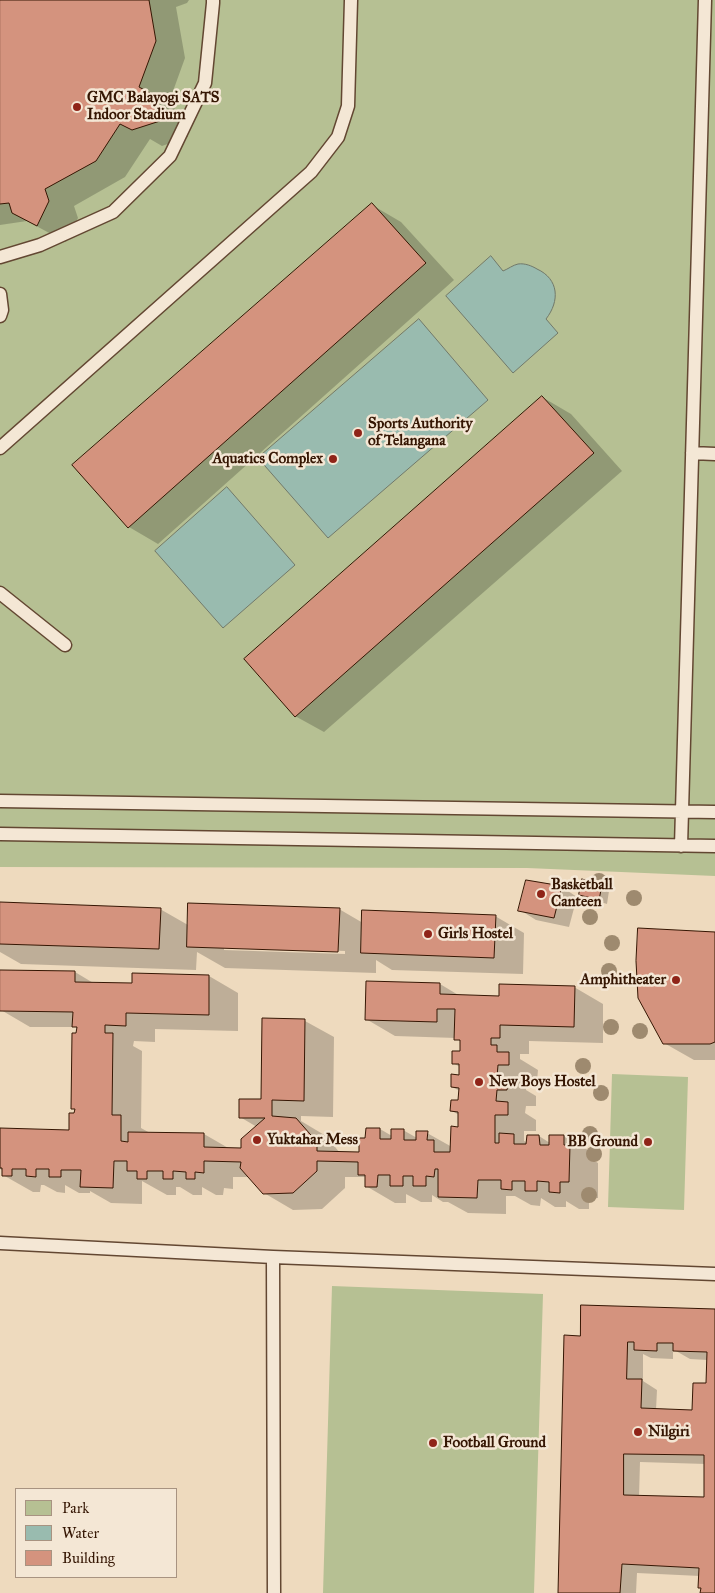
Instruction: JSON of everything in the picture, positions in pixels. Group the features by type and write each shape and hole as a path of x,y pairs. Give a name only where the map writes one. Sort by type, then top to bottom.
{"lane":[{"path":"0,257 40,245 113,212 170,156 205,83 213,0"},
{"path":"0,448 311,172 338,137 348,106 351,0"},
{"path":"681,846 705,0"},
{"path":"0,294 2,310 0,316"},
{"path":"692,453 715,454"},
{"path":"0,593 65,645"},
{"path":"0,801 715,812"},
{"path":"0,834 715,846"},
{"path":"0,1243 273,1257 715,1274"},
{"path":"273,1257 274,1593"}],"green space":[{"name":"Sports Authority of Telangana","path":"0,0 715,0 715,876 527,868 0,867"},
{"name":"BB Ground","path":"612,1074 688,1077 684,1210 608,1207"},
{"name":"Football Ground","path":"332,1286 543,1294 534,1593 323,1593"}],"water":[{"path":"491,256 503,271 518,264 526,264 535,268 550,278 555,291 554,305 546,319 558,333 513,373 446,296"},
{"path":"419,319 488,400 328,538 258,458"},
{"path":"227,487 295,565 223,628 155,551"}],"building":[{"name":"GMC Balayogi SATS Indoor Stadium","path":"0,0 149,0 156,41 139,87 150,93 160,121 132,130 120,124 96,161 45,189 49,201 37,226 12,213 9,203 0,204"},
{"path":"372,203 426,263 128,528 72,465"},
{"path":"542,396 594,453 295,717 244,659"},
{"path":"582,879 602,885 599,900 579,895"},
{"name":"Basketball Canteen","path":"526,880 562,886 554,918 518,911"},
{"path":"0,902 161,908 159,949 0,944"},
{"path":"188,903 340,908 338,952 187,947"},
{"name":"Girls Hostel","path":"362,910 496,915 494,958 361,953"},
{"name":"Amphitheater","path":"638,928 715,932 715,1042 710,1044 663,1044 638,998 636,961"},
{"name":"New Boys Hostel","path":"0,970 75,971 75,982 132,983 132,973 209,975 209,1015 126,1013 126,1026 105,1025 105,1033 113,1033 112,1115 121,1115 121,1141 128,1142 128,1132 204,1133 204,1147 241,1148 241,1139 265,1118 239,1118 239,1099 261,1099 262,1018 305,1019 304,1101 272,1100 272,1116 296,1118 317,1142 317,1151 359,1152 359,1138 365,1138 366,1128 380,1128 380,1139 391,1139 391,1129 404,1129 404,1140 416,1140 416,1131 428,1131 427,1140 434,1140 434,1152 450,1152 451,1126 458,1127 458,1112 450,1111 451,1100 458,1100 459,1088 451,1087 451,1074 459,1075 459,1064 452,1064 452,1051 460,1051 460,1040 454,1040 455,1009 437,1009 437,1022 365,1020 366,981 440,983 440,994 499,996 499,984 575,986 574,1027 500,1025 500,1038 491,1038 491,1045 497,1045 497,1052 509,1052 509,1065 498,1065 497,1077 508,1078 507,1090 497,1090 496,1101 508,1102 508,1115 495,1115 495,1143 499,1143 499,1133 514,1134 514,1144 526,1144 527,1135 539,1135 540,1145 549,1145 549,1135 564,1135 564,1145 570,1145 569,1182 560,1182 560,1193 549,1192 549,1182 537,1181 537,1191 525,1191 525,1181 512,1181 512,1190 501,1189 501,1180 478,1180 477,1198 438,1197 438,1169 435,1169 434,1177 426,1176 426,1186 413,1186 413,1176 403,1176 403,1186 390,1186 390,1175 378,1175 377,1187 365,1187 365,1175 358,1175 358,1162 317,1161 317,1171 293,1193 263,1194 240,1168 241,1162 204,1161 204,1173 195,1172 195,1179 186,1179 186,1172 173,1171 173,1179 163,1179 163,1171 147,1171 147,1179 137,1179 137,1171 127,1171 127,1161 114,1161 113,1188 80,1187 81,1170 61,1170 61,1177 49,1177 49,1169 36,1169 36,1177 26,1176 26,1169 12,1169 12,1176 2,1176 2,1168 0,1168 0,1128 69,1130 69,1113 74,1113 75,1109 71,1109 72,1033 76,1033 77,1027 72,1027 73,1012 0,1011"},
{"name":"Nilgiri","path":"581,1305 715,1309 715,1593 700,1593 701,1588 698,1588 699,1568 622,1564 620,1593 558,1593 564,1335 580,1336","holes":["628,1342 634,1342 634,1350 657,1351 657,1343 673,1343 673,1351 707,1352 706,1383 693,1383 692,1410 641,1408 642,1379 627,1379","624,1454 704,1455 704,1497 624,1495"]}],"place":[{"name":"GMC Balayogi SATS Indoor Stadium","path":"77,107"},
{"name":"Sports Authority of Telangana","path":"358,433"},
{"name":"Aquatics Complex","path":"333,459"},
{"name":"Basketball Canteen","path":"541,894"},
{"name":"Girls Hostel","path":"428,934"},
{"name":"Amphitheater","path":"676,980"},
{"name":"New Boys Hostel","path":"479,1082"},
{"name":"Yuktahar Mess","path":"257,1140"},
{"name":"BB Ground","path":"648,1142"},
{"name":"Nilgiri","path":"638,1432"},
{"name":"Football Ground","path":"433,1443"}]}
